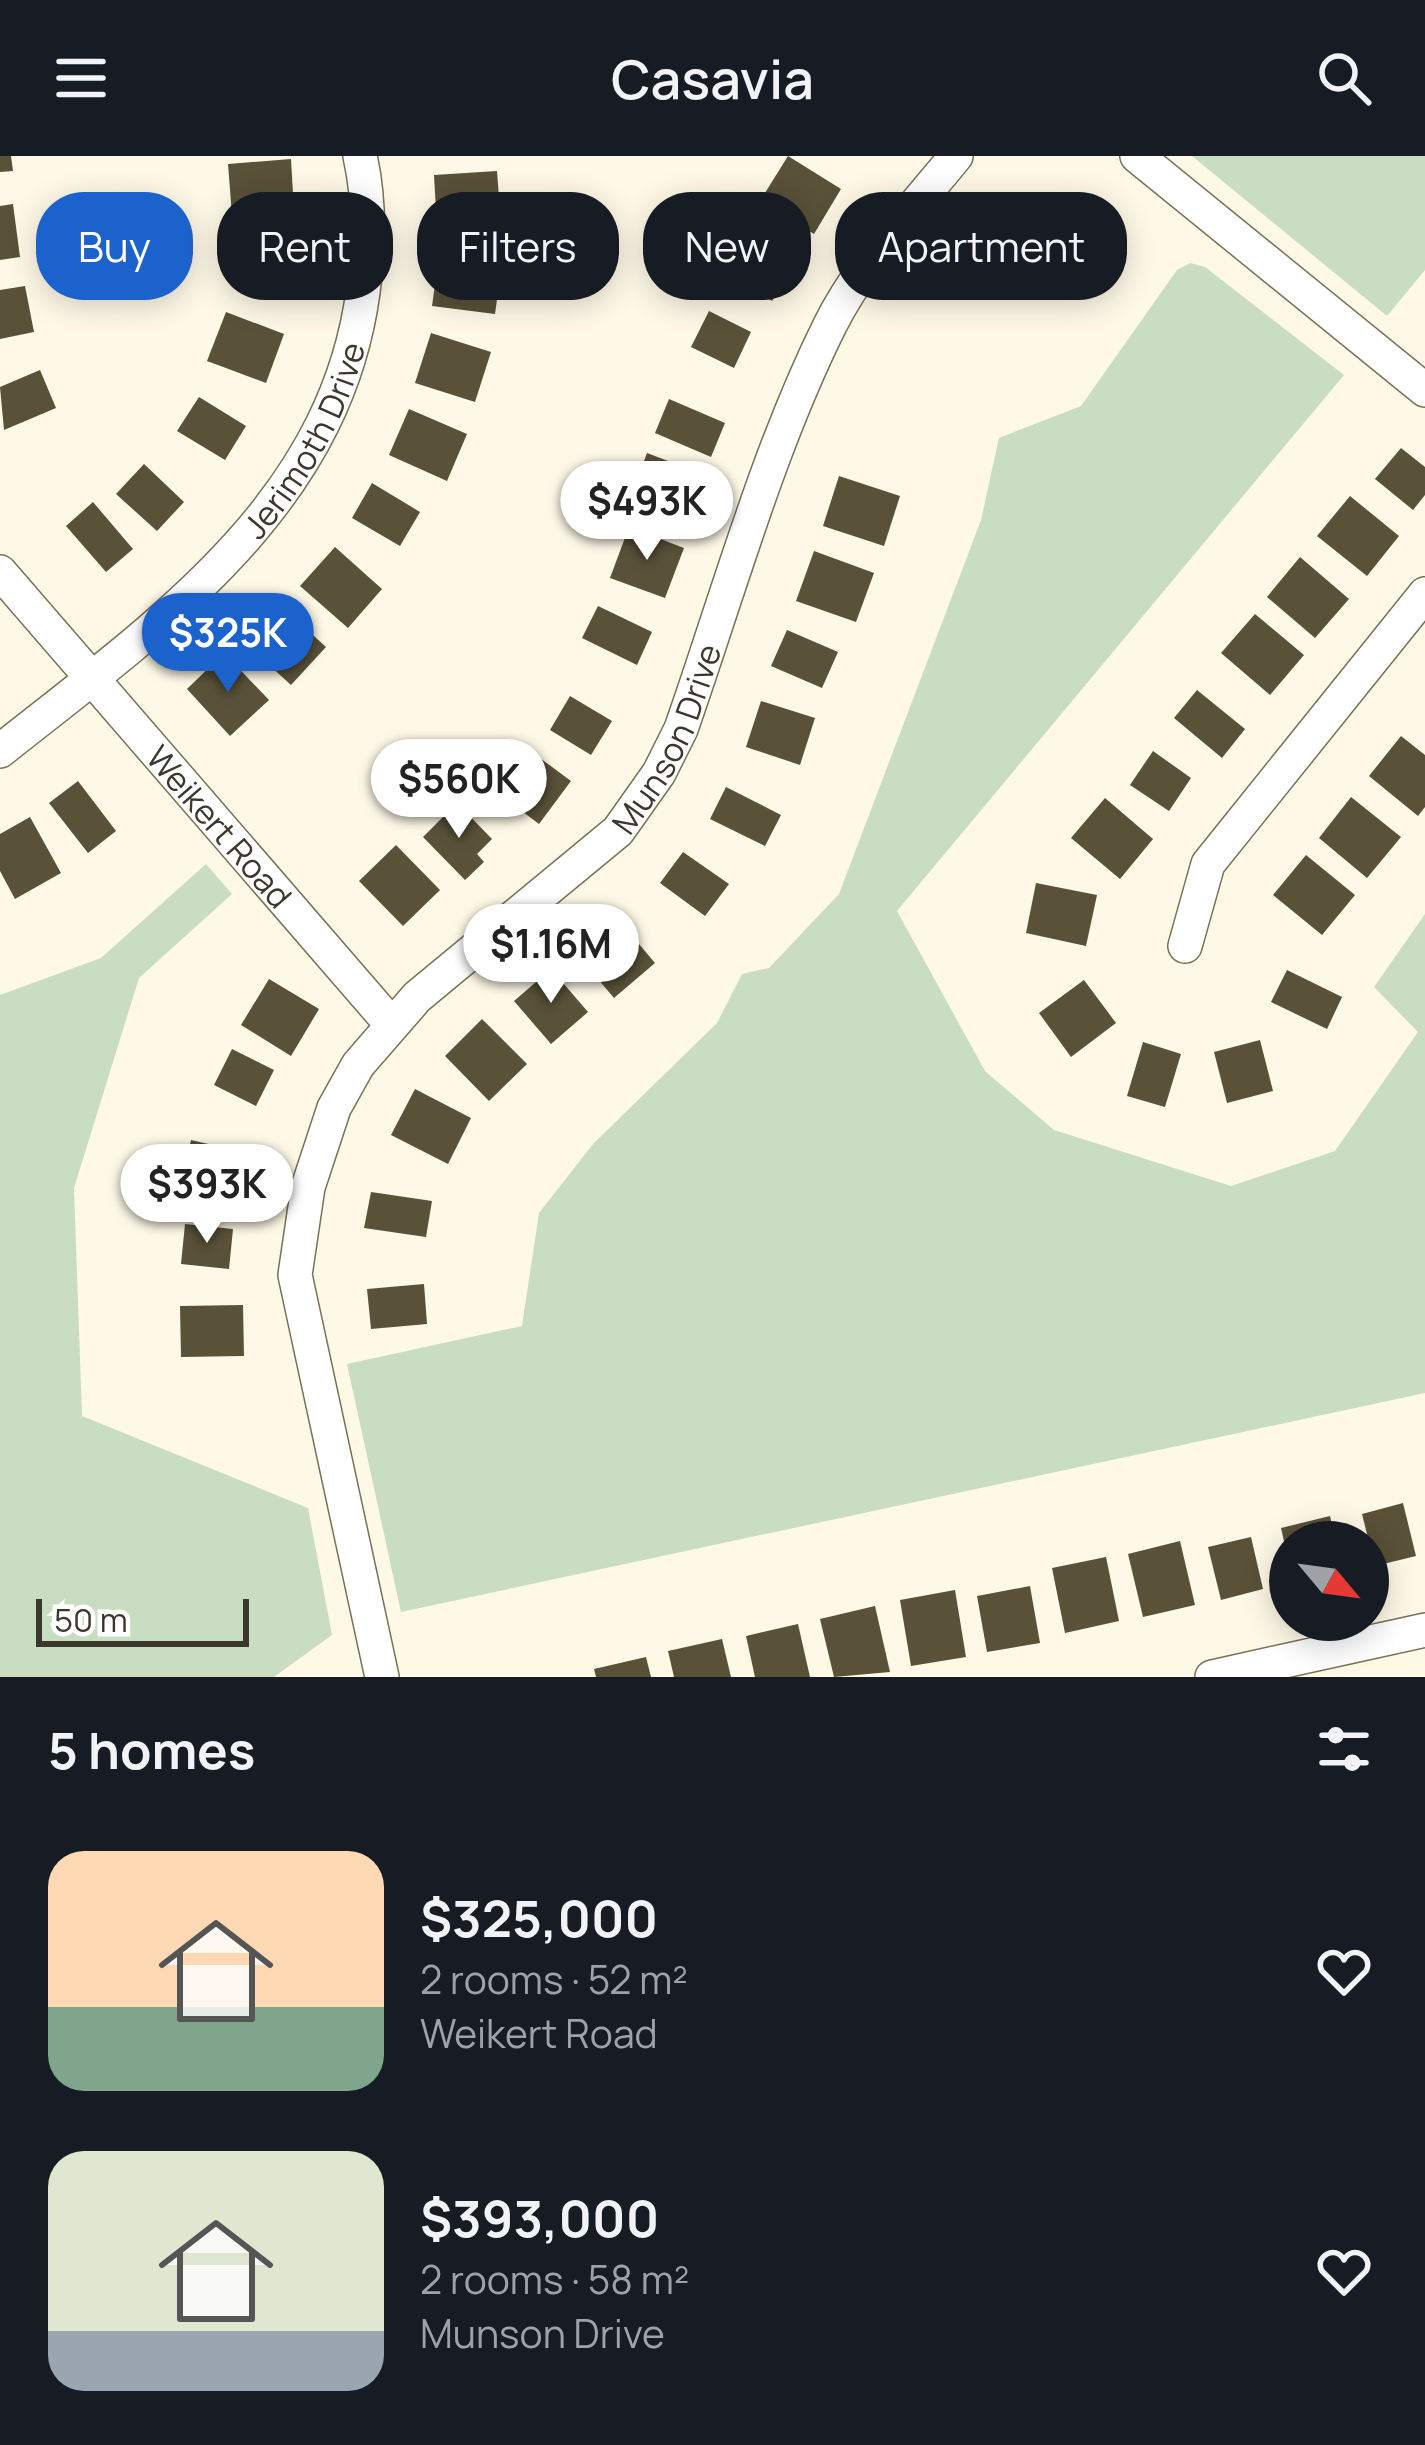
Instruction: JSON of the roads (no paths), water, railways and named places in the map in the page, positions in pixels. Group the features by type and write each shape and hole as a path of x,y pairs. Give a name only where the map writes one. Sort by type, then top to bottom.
{"street":[{"name":"Jerimoth Drive","path":"0,751 218,568 281,499 329,422 358,329 367,261 366,183 360,156"},
{"name":"Munson Drive","path":"382,1677 295,1275 308,1186 334,1108 358,1065 417,997 618,831 659,773 681,730 783,438 831,322 868,264 956,156"},
{"path":"1137,156 1425,389"},
{"name":"Weikert Road","path":"0,572 391,1024"},
{"path":"1185,946 1208,864 1425,594"},
{"path":"1212,1677 1425,1630"}]}
